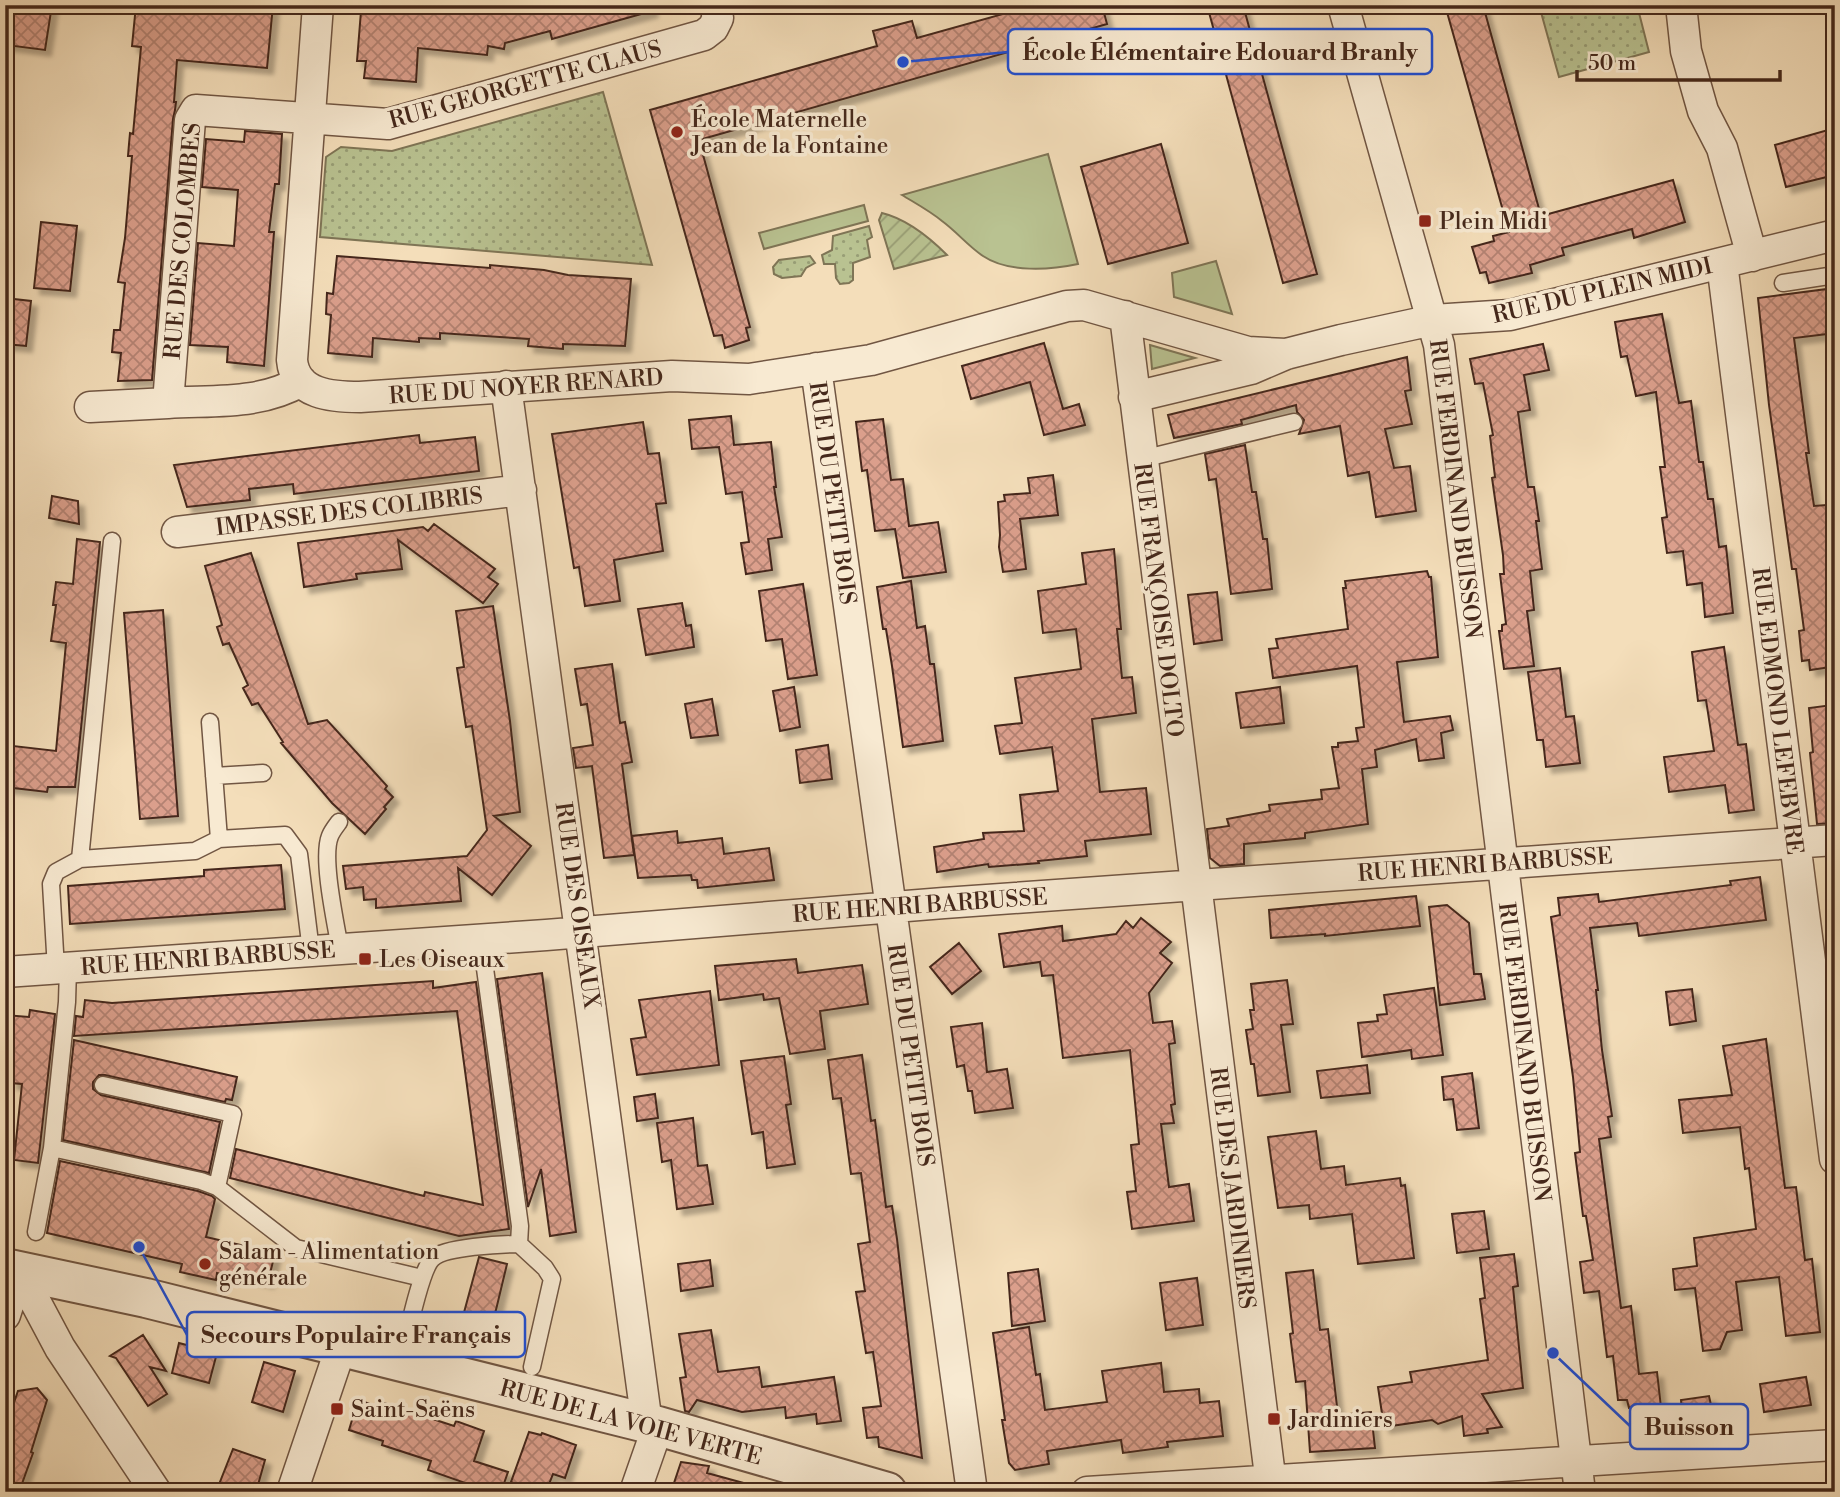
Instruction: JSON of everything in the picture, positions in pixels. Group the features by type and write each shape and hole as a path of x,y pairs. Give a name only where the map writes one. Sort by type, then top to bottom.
{"street":[{"path":"90,407 257,398 284,391 300,381 292,360 318,5"},
{"name":"RUE GEORGETTE CLAUS","path":"309,119 388,124 598,66 704,35 713,28 718,18 715,5"},
{"name":"RUE FERDINAND BUISSON","path":"1343,5 1439,345 1580,1492"},
{"path":"1681,5 1686,51 1703,110 1722,148 1752,256"},
{"name":"RUE DES COLOMBES","path":"168,403 192,114 201,109 309,119"},
{"name":"RUE DU PLEIN MIDI","path":"1134,397 1251,369 1286,354 1433,320 1510,315 1835,235"},
{"name":"RUE EDMOND LEFEBVRE","path":"1722,263 1835,1159"},
{"name":"RUE DU NOYER RENARD","path":"300,381 320,394 337,397 482,391 506,386 672,376 749,379 898,354 1067,306 1084,305 1125,316"},
{"name":"RUE DU PLEIN MIDI","path":"1125,316 1248,352 1286,354"},
{"name":"RUE FRANÇOISE DOLTO","path":"1125,316 1195,885"},
{"name":"RUE DU PETIT BOIS","path":"816,368 972,1492"},
{"name":"RUE DES OISEAUX","path":"506,386 652,1425"},
{"name":"IMPASSE DES COLIBRIS","path":"177,532 521,490"},
{"name":"RUE HENRI BARBUSSE","path":"5,972 1835,840"},
{"name":"RUE DES JARDINIERS","path":"1195,885 1271,1486"},
{"path":"5,1315 12,1269"},
{"path":"12,1269 60,1348 156,1492"},
{"name":"RUE DE LA VOIE VERTE","path":"12,1269 146,1298 652,1425 887,1492"},
{"path":"292,1492 341,1347"},
{"path":"635,1492 652,1425"},
{"path":"1087,1492 1271,1486 1835,1445"}],"lane":[{"path":"1783,283 1835,275"},
{"path":"1142,459 1294,422"},
{"path":"80,859 113,541"},
{"path":"210,722 219,839"},
{"path":"215,776 263,773"},
{"path":"339,822 330,836 328,867 340,949"},
{"path":"36,1232 52,1148 68,997 51,884 55,872 80,859 195,851 219,839 285,835 299,854 311,951"},
{"path":"481,939 520,1226 519,1244"},
{"path":"103,1085 233,1114 216,1187"},
{"path":"52,1148 201,1181 216,1187 296,1248 422,1278"},
{"path":"401,1362 422,1278 430,1259 439,1253 492,1244 519,1244 545,1268 552,1279 532,1367"}],"green space":[{"path":"1539,5 1637,5 1649,52 1559,77"},
{"path":"603,92 652,265 320,237 326,157 341,147 392,151"},
{"path":"1048,154 1078,264 1029,269 993,261 983,256 937,217 902,195"},
{"path":"864,205 868,221 764,249 759,233"},
{"path":"882,213 917,230 947,255 894,269 879,220"},
{"path":"869,226 872,237 867,240 870,257 853,263 853,280 840,284 836,278 835,264 824,264 822,255 832,250 833,236"},
{"path":"810,256 815,263 806,268 801,276 782,278 774,274 773,267 779,260"},
{"path":"1216,261 1232,314 1174,297 1172,273"},
{"path":"1150,345 1195,358 1152,369"}],"building":[{"path":"10,5 52,5 45,50 6,45"},
{"path":"136,5 273,5 267,68 177,60 176,102 152,380 118,381 121,353 112,352 114,330 120,330 125,283 118,282 125,238 132,156 128,156 129,144 130,133 133,134 141,47 132,46"},
{"path":"370,5 651,5 652,11 552,39 550,31 505,43 504,49 488,46 487,55 418,48 416,82 364,78 366,61 357,61 361,11 369,12"},
{"path":"1035,5 1102,5 1107,24 699,140 750,327 746,328 749,340 725,348 722,335 714,336 650,110 877,46 873,31 912,21 917,38"},
{"path":"1207,5 1243,5 1317,274 1283,283"},
{"path":"1445,5 1483,5 1541,216 1673,180 1685,222 1634,238 1632,229 1562,248 1564,255 1530,265 1532,273 1489,283 1486,272 1480,273 1472,247 1494,241 1493,236 1509,232"},
{"path":"1835,128 1835,175 1786,187 1775,145"},
{"path":"245,131 282,134 279,184 275,184 269,232 274,232 264,366 227,362 228,347 190,345 198,243 234,246 238,190 202,187 206,139 244,142"},
{"path":"1161,144 1188,243 1108,264 1081,167"},
{"path":"41,222 77,226 70,291 34,288"},
{"path":"337,256 490,268 490,265 568,275 631,279 625,346 563,344 563,349 528,346 529,339 440,333 440,339 419,338 419,342 373,338 372,357 328,353 331,315 326,314 327,293 333,294"},
{"path":"1835,288 1835,333 1794,338 1814,506 1826,505 1835,587 1835,607 1829,607 1835,657 1829,658 1831,667 1810,670 1809,660 1802,661 1799,631 1804,630 1796,569 1792,569 1769,405 1758,298"},
{"path":"5,298 31,301 26,346 5,344"},
{"path":"1662,314 1679,403 1691,401 1699,462 1703,462 1708,499 1713,499 1719,547 1726,546 1733,613 1705,617 1702,583 1687,585 1683,551 1667,553 1662,518 1667,517 1660,467 1665,467 1656,392 1636,396 1627,356 1621,357 1615,322"},
{"path":"1044,343 1063,409 1079,404 1085,425 1044,435 1030,382 971,399 962,366"},
{"path":"1543,344 1549,370 1524,375 1530,410 1518,412 1528,487 1534,487 1539,521 1536,521 1542,569 1530,571 1534,610 1527,611 1534,666 1504,669 1499,631 1502,631 1502,625 1506,624 1500,574 1504,574 1492,478 1495,477 1490,436 1493,435 1483,383 1475,384 1470,359"},
{"path":"1407,357 1411,390 1405,391 1412,424 1385,429 1394,468 1410,466 1416,511 1376,517 1369,472 1348,476 1340,426 1299,434 1304,420 1297,412 1296,405 1241,420 1242,424 1174,438 1168,415"},
{"path":"731,416 734,445 771,442 774,487 782,537 768,539 772,570 746,574 741,543 749,542 742,492 726,494 719,447 692,449 689,420"},
{"path":"883,419 891,480 903,479 909,526 938,522 946,572 903,578 895,529 875,531 867,470 862,471 856,422"},
{"path":"643,422 648,454 659,453 666,503 656,504 663,551 614,560 620,601 585,606 579,567 574,568 552,434"},
{"path":"419,435 420,443 475,437 479,471 294,494 293,484 249,489 250,500 187,507 174,465"},
{"path":"1245,445 1263,539 1267,539 1272,589 1231,594 1216,479 1209,480 1205,454"},
{"path":"1053,475 1058,515 1020,519 1026,569 1003,572 999,547 998,502 1005,501 1004,495 1030,493 1028,478"},
{"path":"52,496 78,501 79,524 49,518"},
{"path":"434,524 495,569 488,577 498,584 483,603 398,540 402,569 356,574 357,579 304,587 298,543 423,527 428,531"},
{"path":"77,539 100,542 75,787 48,787 47,792 5,787 5,745 56,751 66,643 51,641 56,605 53,605 56,582 73,584"},
{"path":"1114,549 1122,678 1132,677 1136,713 1092,719 1100,792 1146,788 1151,834 1085,841 1087,856 1038,861 1039,863 989,867 988,864 937,872 934,847 984,839 983,833 1024,831 1020,795 1058,791 1052,747 1000,754 995,726 1022,723 1015,678 1081,669 1076,629 1043,633 1038,591 1086,584 1082,553"},
{"path":"251,553 308,724 327,720 387,786 385,789 393,797 365,834 332,803 281,743 283,742 258,703 252,705 243,688 248,685 229,643 223,645 217,627 222,625 205,566"},
{"path":"1427,571 1431,577 1438,657 1397,662 1404,722 1450,716 1453,730 1441,733 1444,758 1419,761 1416,739 1375,750 1377,767 1362,769 1368,824 1305,833 1305,838 1244,844 1244,864 1220,866 1210,858 1207,829 1229,826 1227,819 1270,811 1269,805 1322,799 1321,790 1339,788 1332,747 1338,747 1338,743 1358,741 1356,728 1364,727 1357,666 1273,678 1269,649 1278,648 1276,639 1348,629 1343,588 1346,588 1345,581"},
{"path":"911,581 917,628 925,626 930,664 934,664 943,741 903,747 886,629 883,629 877,587"},
{"path":"803,584 817,675 788,679 782,639 766,641 759,591"},
{"path":"1217,592 1222,640 1194,644 1188,595"},
{"path":"682,603 686,626 691,625 694,647 646,655 638,609"},
{"path":"493,606 520,812 494,816 531,846 492,895 458,868 461,901 376,908 376,899 364,900 363,887 346,889 343,866 467,856 487,830 472,726 466,727 457,668 464,667 456,611"},
{"path":"163,610 178,816 140,819 124,613"},
{"path":"1724,647 1738,745 1746,744 1754,810 1729,813 1725,785 1669,792 1664,757 1714,751 1706,700 1698,701 1692,652"},
{"path":"612,664 620,723 625,722 632,762 622,764 634,855 604,858 592,766 576,768 573,748 593,745 587,704 581,705 575,669"},
{"path":"1560,668 1566,717 1574,716 1580,763 1546,767 1543,740 1537,740 1528,672"},
{"path":"794,687 800,727 780,731 773,691"},
{"path":"1280,687 1284,723 1241,728 1236,693"},
{"path":"712,699 718,735 691,738 685,704"},
{"path":"1832,705 1835,718 1835,823 1817,824 1809,708"},
{"path":"828,745 832,779 800,783 796,750"},
{"path":"677,831 678,843 722,838 724,854 769,848 774,880 698,888 697,880 692,880 691,875 638,878 632,836"},
{"path":"281,865 285,909 70,924 68,886 204,876 204,870"},
{"path":"1760,877 1766,920 1639,936 1637,923 1590,928 1602,1050 1612,1116 1608,1117 1611,1137 1599,1139 1621,1308 1631,1306 1639,1374 1657,1372 1662,1416 1634,1419 1632,1407 1629,1408 1627,1400 1618,1400 1613,1356 1607,1357 1599,1291 1584,1293 1580,1262 1593,1260 1586,1216 1583,1216 1575,1153 1580,1152 1573,1077 1551,917 1560,915 1558,898 1598,894 1599,902 1731,885 1730,881"},
{"path":"1416,896 1420,926 1325,936 1271,938 1269,910"},
{"path":"1447,905 1469,923 1474,974 1481,974 1485,999 1440,1005 1429,907"},
{"path":"1141,918 1171,942 1160,953 1172,963 1149,993 1153,1023 1172,1021 1175,1043 1169,1044 1175,1104 1171,1105 1174,1123 1161,1124 1169,1187 1189,1184 1194,1221 1132,1229 1127,1192 1136,1191 1131,1145 1139,1144 1130,1050 1063,1058 1053,975 1042,976 1040,962 1004,967 999,934 1062,926 1063,941 1116,934 1126,921 1133,928"},
{"path":"959,943 981,971 952,994 930,967"},
{"path":"796,959 798,973 862,965 868,1004 820,1011 825,1049 790,1054 779,998 764,1000 763,994 719,1000 715,966"},
{"path":"542,973 576,1232 550,1236 541,1169 528,1207 497,979"},
{"path":"1287,980 1293,1024 1281,1025 1290,1092 1258,1096 1246,1030 1253,1029 1250,1010 1254,1010 1251,984"},
{"path":"433,981 433,988 476,982 509,1229 459,1236 230,1178 236,1149 424,1196 425,1192 483,1205 457,1011 74,1036 76,1016 83,1017 85,1000 112,1003"},
{"path":"1434,988 1443,1055 1412,1059 1411,1050 1362,1057 1358,1023 1378,1021 1377,1015 1387,1014 1384,995"},
{"path":"1692,989 1696,1021 1670,1025 1666,992"},
{"path":"710,991 719,1065 637,1075 631,1039 646,1037 639,1000"},
{"path":"30,1010 55,1014 38,1163 14,1160 22,1084 11,1083 14,1056 5,1055 5,1015 29,1017"},
{"path":"982,1023 987,1072 1007,1069 1013,1108 975,1113 964,1065 957,1067 951,1027"},
{"path":"1766,1039 1785,1188 1796,1187 1805,1260 1812,1259 1820,1332 1786,1336 1779,1277 1736,1282 1742,1330 1727,1332 1720,1349 1703,1351 1695,1288 1675,1290 1673,1269 1697,1266 1694,1238 1756,1229 1749,1168 1745,1169 1740,1127 1683,1133 1679,1100 1732,1095 1723,1046"},
{"path":"74,1040 237,1077 232,1100 226,1099 225,1102 105,1075 99,1075 93,1082 93,1089 101,1095 220,1122 209,1173 63,1140"},
{"path":"862,1055 871,1121 875,1120 886,1207 892,1206 897,1239 922,1458 879,1447 878,1437 867,1438 863,1408 881,1406 873,1352 866,1353 856,1292 865,1291 858,1244 870,1242 861,1173 851,1174 841,1098 833,1099 828,1060"},
{"path":"784,1056 791,1104 786,1105 795,1164 767,1168 763,1132 752,1134 741,1061"},
{"path":"1367,1065 1370,1093 1321,1098 1317,1071"},
{"path":"1472,1073 1479,1128 1457,1130 1453,1099 1444,1100 1442,1077"},
{"path":"655,1094 658,1118 637,1121 634,1097"},
{"path":"693,1118 698,1166 707,1165 713,1204 677,1209 671,1160 662,1162 657,1123"},
{"path":"1316,1131 1321,1169 1344,1166 1346,1185 1400,1178 1401,1186 1405,1185 1414,1258 1358,1264 1352,1214 1310,1219 1309,1205 1278,1208 1268,1137"},
{"path":"60,1161 212,1196 215,1199 206,1237 275,1253 268,1282 230,1273 229,1276 217,1273 216,1280 180,1272 182,1264 47,1233"},
{"path":"1484,1211 1489,1249 1457,1253 1452,1214"},
{"path":"1514,1254 1518,1286 1513,1287 1523,1388 1482,1394 1502,1427 1487,1429 1488,1433 1464,1436 1462,1416 1438,1424 1432,1420 1384,1427 1378,1387 1412,1382 1410,1372 1488,1360 1480,1299 1485,1298 1480,1258"},
{"path":"479,1257 507,1264 489,1339 459,1331"},
{"path":"710,1260 713,1286 681,1291 678,1264"},
{"path":"1038,1269 1045,1321 1012,1326 1008,1273"},
{"path":"1313,1270 1320,1330 1328,1329 1338,1415 1371,1412 1375,1448 1310,1452 1305,1381 1296,1382 1286,1273"},
{"path":"1197,1278 1203,1325 1166,1330 1160,1283"},
{"path":"1029,1327 1036,1375 1040,1374 1045,1410 1107,1402 1102,1371 1161,1363 1164,1392 1199,1389 1200,1403 1219,1401 1223,1436 1167,1442 1168,1447 1123,1453 1121,1440 1047,1451 1049,1464 1015,1470 1009,1463 1002,1420 1005,1420 993,1333"},
{"path":"711,1330 718,1372 759,1367 762,1387 834,1377 841,1421 817,1424 816,1414 786,1418 785,1407 742,1412 697,1400 689,1412 685,1411 680,1378 686,1377 679,1334"},
{"path":"143,1335 166,1371 150,1367 167,1394 148,1406 116,1358 110,1356"},
{"path":"179,1343 217,1353 209,1383 172,1373"},
{"path":"264,1362 295,1371 283,1412 252,1402"},
{"path":"1806,1377 1811,1405 1764,1412 1760,1384"},
{"path":"37,1388 47,1400 31,1452 33,1453 19,1492 5,1492 5,1428 18,1391"},
{"path":"1709,1396 1711,1405 1728,1416 1713,1426 1714,1435 1684,1437 1681,1400"},
{"path":"358,1400 379,1407 381,1402 454,1426 456,1421 484,1431 474,1461 508,1472 501,1492 472,1492 474,1486 428,1470 431,1461 382,1445 383,1441 349,1430"},
{"path":"529,1432 542,1433 576,1445 565,1478 553,1474 546,1492 537,1492 511,1482"},
{"path":"233,1449 265,1460 256,1492 216,1492"},
{"path":"681,1462 709,1466 707,1473 751,1485 750,1492 671,1492"}],"place":[{"name":"École Élémentaire Edouard Branly","path":"903,62"},
{"name":"École Maternelle Jean de la Fontaine","path":"677,132"},
{"name":"Plein Midi","path":"1425,221"},
{"name":"Les Oiseaux","path":"365,959"},
{"name":"Secours Populaire Français","path":"139,1247"},
{"name":"Salam - Alimentation générale","path":"205,1264"},
{"name":"Buisson","path":"1553,1353"},
{"name":"Saint-Saëns","path":"337,1409"},
{"name":"Jardiniers","path":"1274,1419"}]}
